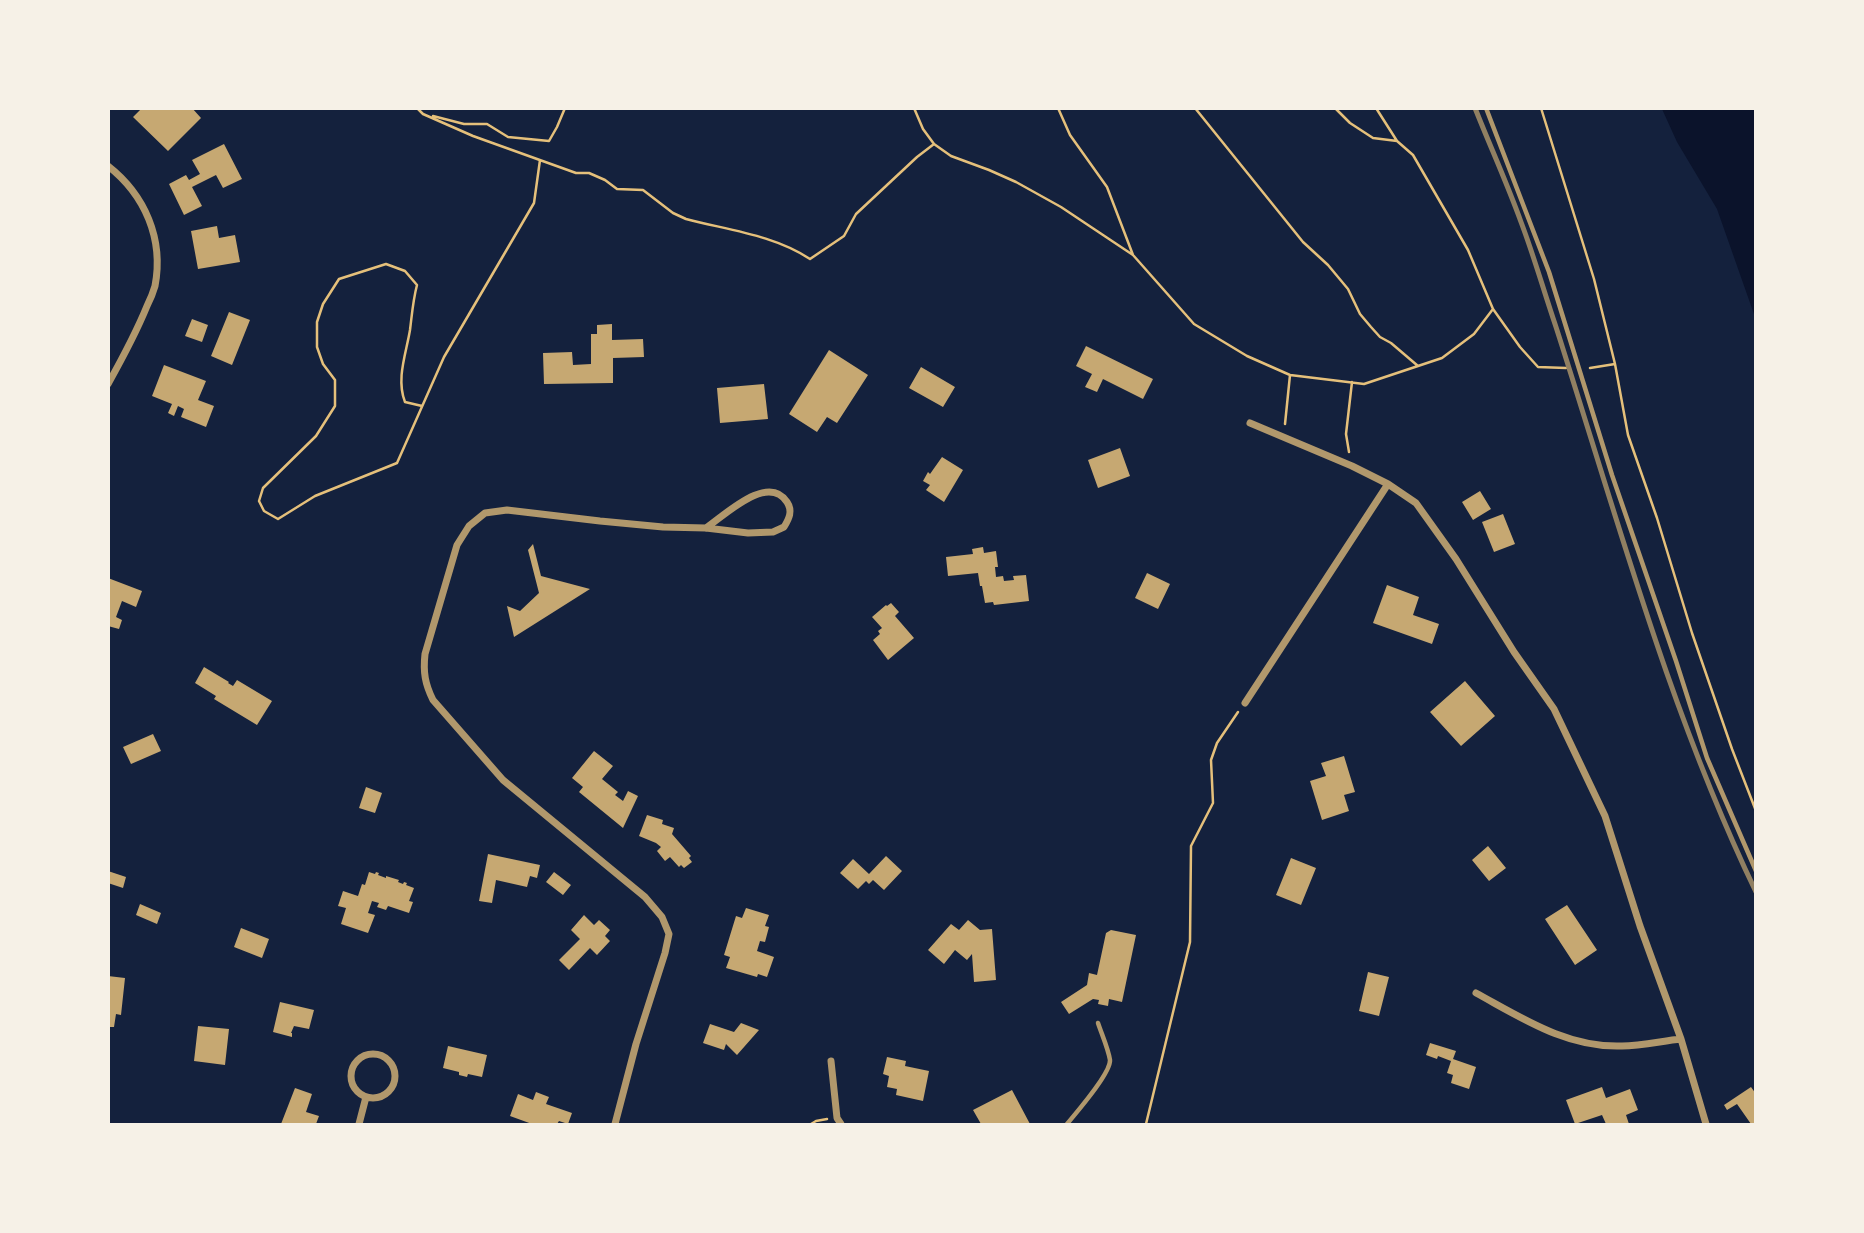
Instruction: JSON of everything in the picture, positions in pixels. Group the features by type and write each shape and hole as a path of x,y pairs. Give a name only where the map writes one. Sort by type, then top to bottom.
{"street":[{"path":"108,166 135,192 148,215 155,235 157,259 155,287 141,322 108,384"},
{"path":"1251,423 1352,466 1388,484 1416,503 1554,709 1605,816 1640,926 1681,1039 1706,1125"},
{"path":"1245,702 1388,484"},
{"path":"615,1125 636,1044 665,953 668,934 662,917 645,897 503,780 433,700 423,671 425,654 457,545 469,526 485,513 507,510 600,521 748,533 773,532 784,527 790,517 789,505 782,495 769,491 756,493 706,528"},
{"path":"1476,993 1551,1033 1580,1042 1621,1047 1681,1039"},
{"path":"381,1056 392,1066 395,1073 392,1087 380,1097 366,1097 354,1087 352,1072 359,1059 381,1056"},
{"path":"831,1061 837,1118 841,1125"},
{"path":"359,1125 366,1097"}],"lane":[{"path":"1486,108 1549,272 1612,475 1707,758 1755,871"},
{"path":"1068,1125 1108,1070 1110,1062 1098,1023"}],"path":[{"path":"416,108 422,114 473,136 576,173 589,173 617,189 643,190 680,216 773,241 795,249 810,259 844,236 856,214 934,144"},
{"path":"422,114 464,124 486,124 508,137 549,141 565,108"},
{"path":"914,108 923,129 934,144 951,156 989,170 1061,207 1133,255 1194,324 1247,356 1290,375 1364,384 1442,358 1474,334 1493,309"},
{"path":"1058,108 1070,135 1107,187 1133,255"},
{"path":"1195,108 1303,242 1328,265 1348,289 1360,314 1371,327 1418,366"},
{"path":"1335,108 1350,123 1373,138 1397,141"},
{"path":"1376,108 1397,141 1413,155 1468,250 1493,309 1538,367 1579,368 1615,364"},
{"path":"1541,108 1594,279 1615,364 1628,435 1692,633 1755,811"},
{"path":"422,406 405,402 401,381 417,285 405,271 386,264 339,279 323,304 317,322 317,347 323,364 335,380 335,406 316,436 263,488 259,501 264,511 278,519 315,496 397,463 444,357 534,204 540,160"},
{"path":"1283,438 1290,375"},
{"path":"1352,382 1346,435 1352,466"},
{"path":"1146,1125 1190,943 1191,846 1213,803 1211,760 1217,743 1245,702"}],"water":[{"path":"1662,109 1755,109 1755,317 1717,209 1677,142"}],"building":[{"path":"142,108 192,108 201,118 168,151 133,117"},
{"path":"224,144 242,179 223,188 216,175 192,187 202,206 184,215 169,184 186,175 189,180 200,174 192,160"},
{"path":"217,226 219,238 235,235 240,262 198,269 191,231"},
{"path":"229,312 250,320 232,365 211,356"},
{"path":"192,319 208,325 202,342 185,336"},
{"path":"612,324 612,340 643,339 644,357 613,358 613,383 544,384 543,353 572,352 573,365 591,364 591,334 597,334 597,325"},
{"path":"1086,346 1153,379 1143,399 1103,379 1097,392 1085,387 1092,374 1076,366"},
{"path":"829,350 868,375 837,423 827,417 817,432 789,414"},
{"path":"164,365 206,381 198,400 214,406 206,427 181,417 184,409 178,406 174,416 168,413 172,404 152,396"},
{"path":"921,367 955,387 943,407 909,388"},
{"path":"764,384 768,419 720,423 717,388"},
{"path":"1120,448 1130,476 1098,488 1088,460"},
{"path":"942,457 963,470 944,502 926,490 930,485 923,481"},
{"path":"1480,491 1491,509 1473,520 1462,502"},
{"path":"1503,514 1515,544 1494,552 1482,522"},
{"path":"533,544 541,576 590,589 514,637 507,606 520,611 539,593 528,550"},
{"path":"983,547 984,553 996,551 996,577 1003,576 1004,581 1014,580 1013,576 1026,575 1029,601 994,605 993,602 985,603 978,573 948,576 946,557 973,554 972,549"},
{"path":"1147,573 1170,584 1158,609 1135,598"},
{"path":"108,578 142,591 136,607 122,601 116,617 122,620 119,629 108,626"},
{"path":"1387,585 1419,597 1413,615 1439,624 1432,644 1373,623"},
{"path":"891,603 899,612 895,616 914,638 888,660 873,640 882,628 872,617"},
{"path":"204,667 233,686 237,680 272,701 257,725 214,699 216,696 195,683"},
{"path":"1465,681 1495,716 1461,746 1430,712"},
{"path":"153,734 161,751 131,764 123,747"},
{"path":"594,751 613,766 602,779 618,792 615,795 623,801 628,791 638,796 623,828 579,792 583,787 572,778"},
{"path":"1344,756 1355,792 1344,795 1349,811 1322,820 1310,781 1326,776 1321,763"},
{"path":"366,787 382,793 375,813 359,808"},
{"path":"647,815 663,820 662,824 674,828 672,834 691,856 689,858 692,862 684,868 681,865 679,867 670,857 665,861 657,851 661,847 639,836"},
{"path":"1488,846 1506,868 1489,881 1472,860"},
{"path":"488,854 540,865 537,878 530,876 527,887 496,880 492,903 479,901"},
{"path":"886,856 902,871 884,890 873,880 869,884 866,881 858,889 840,873 853,859 869,874"},
{"path":"1291,858 1316,868 1301,905 1276,895"},
{"path":"108,871 126,877 123,888 108,883"},
{"path":"369,872 399,880 398,882 407,883 406,885 414,888 409,901 413,902 409,913 388,906 386,910 377,907 379,903 372,901 368,913 375,915 368,933 341,924 346,908 338,906 343,891 358,896"},
{"path":"554,872 571,885 563,895 546,882"},
{"path":"140,904 161,913 157,924 136,915"},
{"path":"1567,905 1597,950 1575,965 1545,919"},
{"path":"746,908 769,915 765,926 769,927 765,942 760,941 757,951 774,957 767,977 758,974 757,977 726,968 730,957 724,955 736,916 742,918"},
{"path":"584,915 594,925 599,920 610,930 605,936 610,941 597,955 590,948 569,970 559,960 580,939 571,930"},
{"path":"968,920 980,930 992,929 996,980 974,982 972,954 967,960 955,950 944,964 928,950 951,924 959,930"},
{"path":"241,928 269,939 262,958 234,947"},
{"path":"1111,930 1136,935 1122,1002 1109,999 1108,1006 1098,1004 1099,1000 1093,999 1069,1014 1061,1002 1087,985 1089,973 1097,975 1106,933"},
{"path":"1368,972 1389,977 1379,1016 1359,1011"},
{"path":"108,976 125,978 121,1015 116,1014 114,1027 108,1027"},
{"path":"280,1002 314,1010 309,1029 294,1026 292,1037 273,1032"},
{"path":"741,1023 759,1030 737,1055 726,1044 724,1050 703,1043 710,1024 734,1032"},
{"path":"198,1026 229,1029 225,1065 194,1061"},
{"path":"1430,1043 1456,1051 1453,1059 1476,1067 1469,1089 1451,1083 1453,1075 1447,1073 1451,1061 1426,1055"},
{"path":"448,1046 487,1055 482,1077 468,1074 467,1077 443,1068"},
{"path":"887,1057 906,1061 905,1066 929,1071 923,1101 896,1095 897,1089 887,1087 889,1076 883,1074"},
{"path":"1602,1087 1606,1098 1630,1089 1638,1110 1626,1115 1629,1124 1606,1124 1602,1115 1575,1124 1566,1100"},
{"path":"1751,1087 1756,1094 1756,1124 1751,1124 1737,1104 1727,1110 1724,1105"},
{"path":"295,1088 312,1094 306,1112 319,1116 316,1124 281,1124"},
{"path":"1012,1090 1030,1124 981,1124 973,1110"},
{"path":"536,1092 549,1097 546,1104 572,1113 568,1124 559,1121 557,1124 532,1124 510,1116 518,1094 533,1100"}],"railway":[{"path":"1475,108 1530,248 1671,684 1725,824 1756,892"}]}
